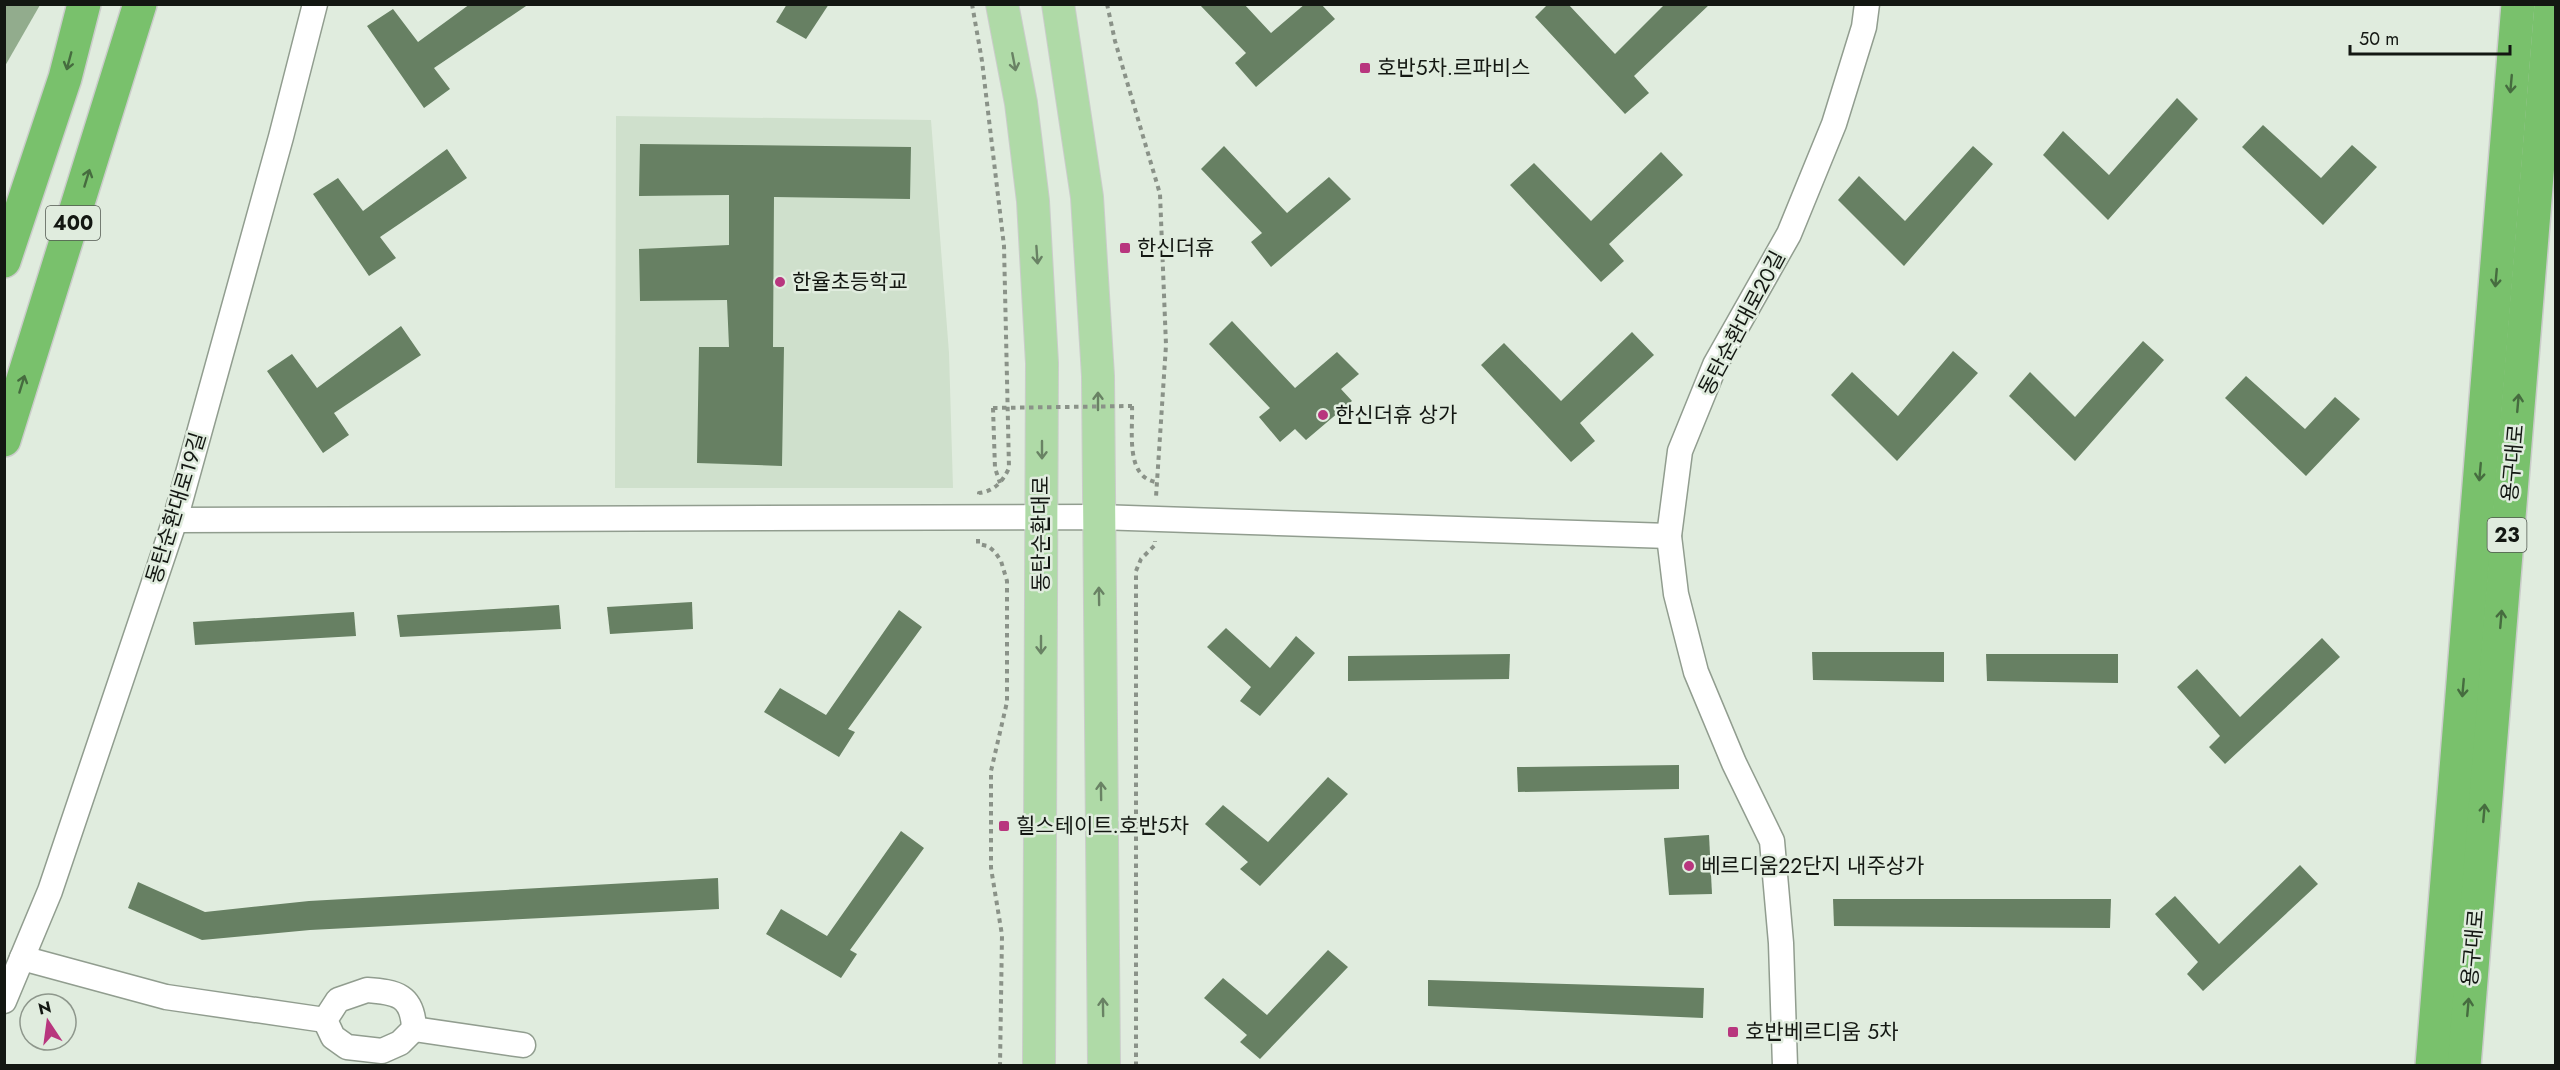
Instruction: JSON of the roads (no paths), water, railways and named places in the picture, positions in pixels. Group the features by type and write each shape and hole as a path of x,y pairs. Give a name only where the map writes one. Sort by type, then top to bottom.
{"highway":[{"name":"400","path":"4,261 64,78 84,4"},
{"name":"400","path":"4,440 140,4"},
{"name":"용구대로","path":"2432,1065 2518,4"},
{"name":"용구대로","path":"2464,1065 2551,4"}],"main road":[{"name":"동탄순환대로","path":"1002,4 1021,103 1035,224 1042,363 1039,1065"},
{"path":"1058,4 1087,197 1098,376 1104,1065"}],"street":[{"name":"동탄순환대로19길","path":"4,1001 50,891 175,520 278,148 315,4"},
{"name":"동탄순환대로20길","path":"1785,1065 1781,943 1772,841 1734,763 1696,672 1676,594 1670,536 1680,451 1714,365 1789,234 1834,124 1864,27 1868,4"},
{"path":"175,520 1098,517 1670,536"},
{"path":"22,958 166,997 325,1020"},
{"path":"367,990 394,992 408,1003 414,1015 414,1029 400,1044 382,1051 346,1047 333,1037 325,1020 338,1000 367,990"},
{"path":"414,1029 524,1045"}],"place":[{"name":"호반5차.르파비스","path":"1365,68"},
{"name":"한신더휴","path":"1125,248"},
{"name":"한율초등학교","path":"780,282"},
{"name":"한신더휴 상가","path":"1323,415"},
{"name":"힐스테이트.호반5차","path":"1004,826"},
{"name":"베르디움22단지 내주상가","path":"1689,866"},
{"name":"호반베르디움 5차","path":"1733,1032"}]}
